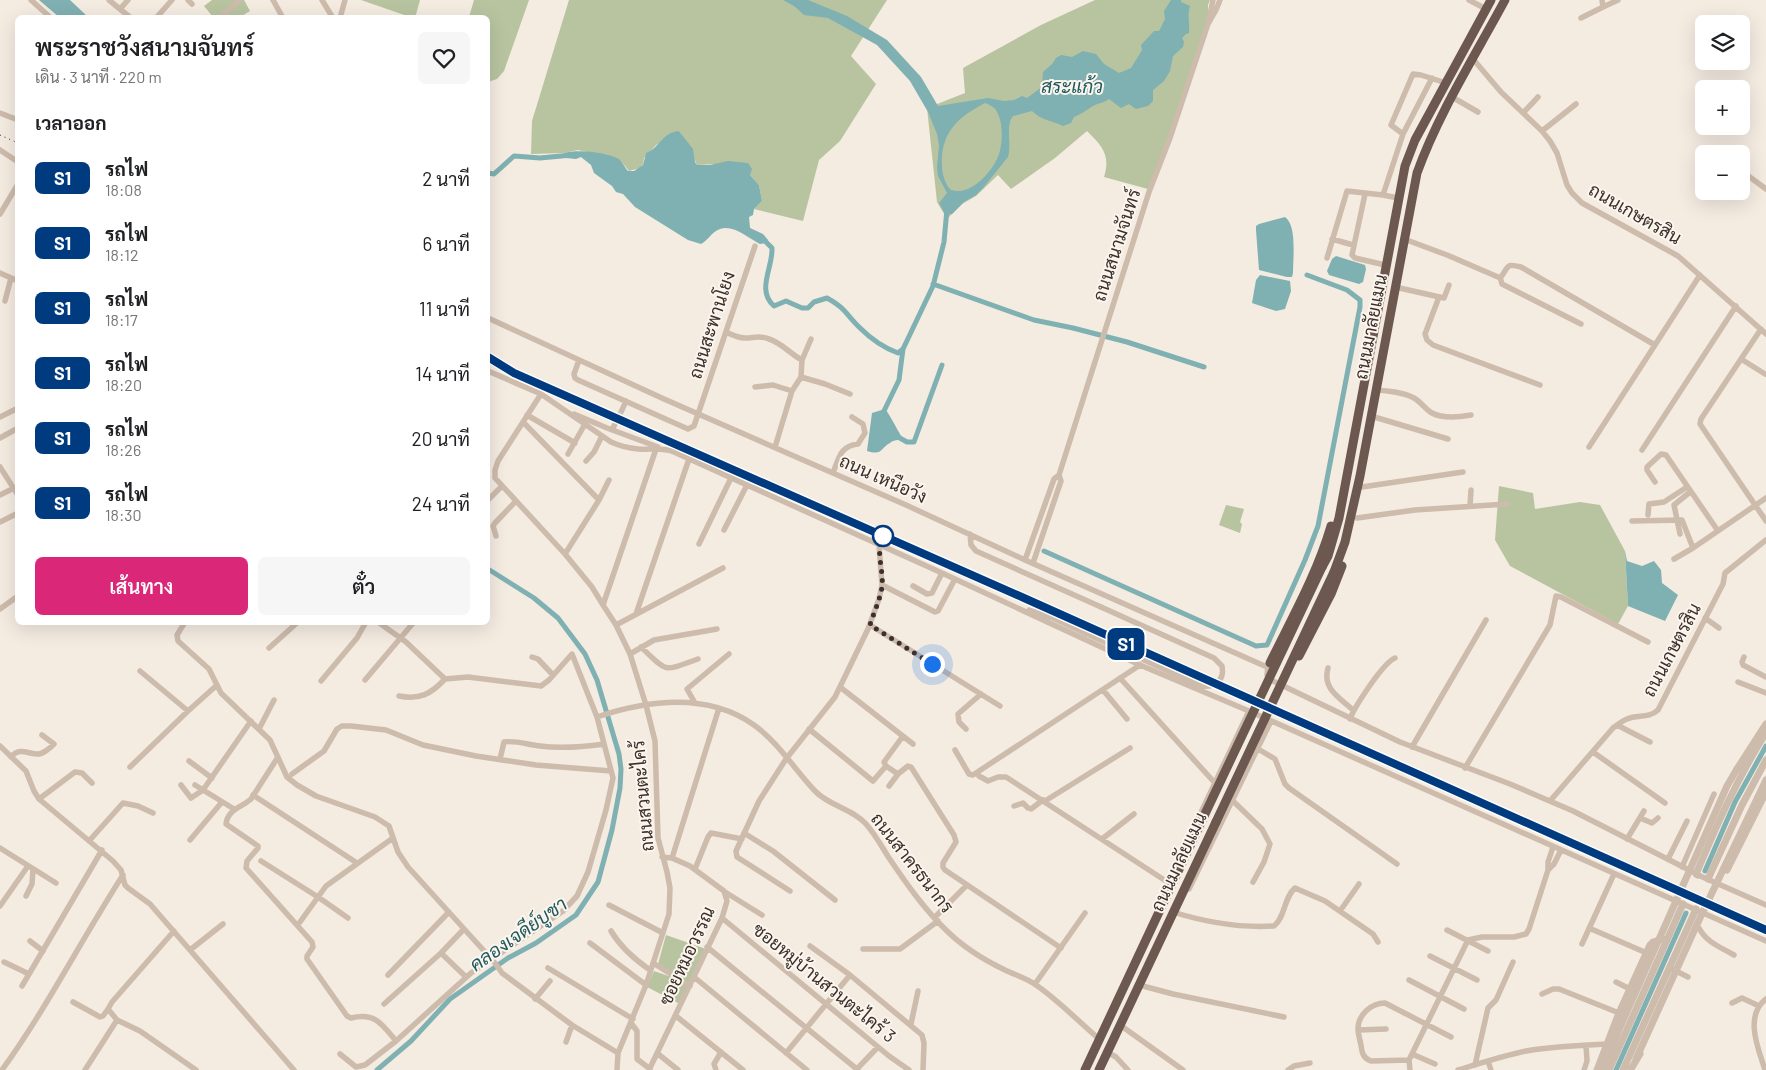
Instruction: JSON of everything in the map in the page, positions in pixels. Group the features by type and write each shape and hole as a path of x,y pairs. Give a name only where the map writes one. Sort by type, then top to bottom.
{"highway":[{"name":"ถนนมาลัยแมน","path":"1098,1070 1334,572 1351,519 1417,173 1424,154 1452,97 1505,0"},
{"name":"ถนนมาลัยแมน","path":"1085,1070 1170,884 1328,556 1339,518 1405,166 1415,140 1489,2"},
{"path":"1284,687 1329,597 1351,543 1371,438 1370,418"},
{"path":"1268,665 1319,560 1348,469"}],"street":[{"path":"31,0 48,15"},
{"path":"109,0 127,15"},
{"path":"120,9 128,0"},
{"path":"159,15 172,0"},
{"path":"222,15 240,0"},
{"path":"272,0 281,15"},
{"path":"322,0 331,15"},
{"path":"341,15 346,0"},
{"name":"ถนนสนามจันทร์","path":"1025,560 1054,479 1059,475 1149,192 1172,135 1208,24 1213,0"},
{"name":"ถนนสนามจันทร์","path":"1208,24 1220,0"},
{"path":"1469,0 1489,2"},
{"path":"1581,18 1602,3 1618,0"},
{"name":"ถนนเกษตรสิน","path":"1473,60 1501,92 1542,131 1556,153 1567,185 1582,203 1678,256 1764,332"},
{"path":"1403,134 1391,125 1412,76 1414,74 1446,83"},
{"path":"1383,195 1403,134 1432,78"},
{"path":"1452,97 1478,112"},
{"path":"1523,113 1538,97"},
{"path":"1542,131 1576,104"},
{"path":"0,113 15,119"},
{"path":"0,150 15,160"},
{"path":"0,154 15,161"},
{"path":"1750,177 1766,189"},
{"path":"0,214 15,189"},
{"path":"1327,258 1347,191 1398,198"},
{"path":"1365,194 1351,253 1355,258 1386,265"},
{"path":"1332,239 1353,244"},
{"path":"1404,239 1500,277"},
{"name":"ถนนสะพานโยง","path":"699,414 755,246"},
{"path":"1582,324 1502,284 1500,277 1508,265 1521,267 1655,345"},
{"path":"0,273 14,280 5,301"},
{"path":"1589,447 1700,275"},
{"path":"1395,287 1444,298 1449,285"},
{"path":"1439,297 1425,334 1427,340 1433,345 1540,385"},
{"path":"1642,450 1736,306"},
{"name":"ถนน เหนือวัง","path":"490,319 1025,560 1268,665"},
{"path":"726,332 744,338 757,336 768,338 802,360"},
{"path":"1764,332 1741,359 1701,419 1700,424 1766,521"},
{"path":"775,448 792,391 801,377 802,360 811,339"},
{"path":"1741,359 1764,374"},
{"path":"580,360 574,374 575,378 688,429 694,426 699,414"},
{"path":"490,372 541,394 602,436 621,446 639,449 668,449 942,572 1140,665 1249,711 1766,941"},
{"path":"801,377 850,394"},
{"path":"755,387 773,385 792,391"},
{"path":"1376,390 1404,394 1414,398 1432,413 1438,415 1460,417 1471,415"},
{"path":"490,498 502,486 495,478 498,461 541,394"},
{"path":"622,410 626,401"},
{"path":"562,409 663,449"},
{"path":"0,418 15,410"},
{"path":"527,416 574,443"},
{"path":"833,473 843,451 847,446 858,444 865,433 863,424 852,417"},
{"path":"1370,418 1448,439"},
{"path":"523,422 599,500"},
{"path":"612,430 616,422"},
{"path":"568,454 585,424"},
{"path":"0,438 15,430"},
{"path":"586,461 594,452 602,436"},
{"path":"604,605 656,449"},
{"path":"1655,482 1646,468 1658,456 1664,454 1668,457 1718,531"},
{"path":"636,614 689,459"},
{"path":"0,467 15,490"},
{"path":"1362,487 1463,472"},
{"name":"ถนนสนามจันทร์","path":"1033,563 1061,481 1059,475"},
{"path":"699,544 731,478"},
{"path":"566,554 609,480"},
{"path":"0,495 15,484"},
{"path":"724,530 747,485"},
{"name":"ถนนสวนตะไคร้","path":"502,486 566,554 604,605 616,625 630,654 655,742 658,838 667,872 670,899 669,914 646,985 618,1053 617,1070"},
{"path":"1648,515 1649,504 1664,502 1688,489"},
{"path":"1680,534 1674,505 1688,489"},
{"path":"1470,506 1471,490"},
{"path":"1674,559 1766,498"},
{"path":"496,536 495,523 516,501"},
{"path":"1356,518 1405,511 1507,504"},
{"path":"0,522 15,514"},
{"path":"1632,521 1682,520 1693,548"},
{"path":"970,534 971,545 976,551 1214,658 1222,666 1222,676 1213,686 1201,686 1041,613 1022,610"},
{"name":"ถนนเกษตรสิน","path":"1550,801 1617,725 1625,719 1646,717 1658,710 1723,584 1725,573 1766,540"},
{"path":"790,891 737,857 736,851 759,801 786,759 840,687 870,625 882,585 879,545"},
{"path":"616,625 723,568"},
{"path":"913,586 927,594 932,593 942,572"},
{"path":"882,585 936,612 955,578"},
{"path":"1465,768 1550,625 1556,596 1562,597 1648,642"},
{"path":"0,609 15,598"},
{"path":"1705,618 1719,628"},
{"path":"1412,747 1486,620"},
{"path":"183,625 177,635 178,641 209,669 221,693 260,728 270,740 287,777 316,796 384,821 389,826 398,852 408,867 502,973 572,1025 618,1053"},
{"path":"269,648 295,625"},
{"path":"322,681 357,638 364,625"},
{"path":"382,625 402,638 445,679"},
{"path":"365,680 412,625"},
{"path":"870,625 1000,706"},
{"path":"630,654 654,640 717,628"},
{"path":"641,647 665,668 669,669 698,659"},
{"path":"340,1054 359,1068 396,1041 466,978 563,911 577,896 588,872 612,786 613,778 604,744 600,717 572,654 544,684 539,686 468,677 445,679 438,687 417,698 400,696"},
{"path":"695,703 687,689 729,654"},
{"path":"532,657 538,659 553,675"},
{"path":"1350,719 1354,710 1389,661 1395,658"},
{"path":"1744,658 1743,665 1766,677"},
{"path":"1291,672 1288,664 1276,659 1268,665 1267,675 1284,687 1350,719 1412,747 1550,801 1682,867 1766,905"},
{"path":"955,750 969,774 974,775 1140,665"},
{"path":"1328,668 1325,678 1328,685 1339,698 1354,710"},
{"path":"140,671 188,711"},
{"path":"1120,678 1214,782"},
{"path":"1738,682 1766,693"},
{"path":"130,768 217,685"},
{"path":"840,687 913,744"},
{"path":"1103,690 1127,719"},
{"path":"966,729 959,722 958,714 980,694"},
{"path":"260,728 274,700"},
{"name":"ถนนสาครธนากร","path":"600,717 619,710 666,702 695,703 719,708 754,725 817,793 857,816 866,824 904,880 953,937 974,952 1035,984 1099,1039"},
{"path":"672,858 719,708"},
{"path":"979,776 988,781 998,776 1006,777 1044,800 1170,884 1214,782 1249,711"},
{"path":"181,786 192,798 203,790 251,721"},
{"path":"1271,721 1183,900 1174,910 1201,920 1234,925 1274,926 1278,922 1291,892 1295,888 1321,899 1340,911 1373,934 1378,942"},
{"path":"1597,1070 1609,1044 1621,1025 1736,769 1766,724"},
{"path":"1617,725 1650,742"},
{"path":"292,774 324,751 337,729 342,726 386,730 423,745 500,759 536,765 611,771"},
{"path":"809,729 872,780 875,780 886,766"},
{"path":"1238,732 1243,740 1259,747 1275,759 1285,784 1289,788 1397,864"},
{"path":"1697,874 1737,782 1766,733"},
{"path":"12,757 14,754 22,751 40,754 54,744 42,735"},
{"path":"898,774 886,766 884,762 903,736"},
{"path":"500,759 504,742 510,741 561,748 604,744"},
{"path":"0,746 26,770 39,799 102,850 121,870 125,885 150,904 294,1070"},
{"path":"1014,806 1023,803 1031,809 1130,748"},
{"path":"1592,752 1665,803"},
{"path":"278,757 253,795 246,803 234,809 226,824 258,847 247,863 246,868 312,942 313,946 306,956 310,965 348,1018 361,1016 378,1020 396,1041"},
{"path":"1708,879 1742,805 1766,760"},
{"path":"189,761 212,778"},
{"path":"889,786 898,774 908,766 911,767 954,835 956,842 942,867 1061,948"},
{"path":"39,799 75,772 82,774 92,783"},
{"path":"1631,1069 1698,920 1766,780"},
{"path":"195,784 234,809"},
{"path":"1720,884 1766,792"},
{"path":"1682,867 1714,794"},
{"path":"253,795 357,864"},
{"path":"1233,800 1262,829 1270,844 1264,862 1253,882"},
{"path":"190,840 222,802"},
{"path":"89,841 123,803 138,806 153,813"},
{"path":"1758,806 1766,811"},
{"path":"1627,839 1644,811"},
{"path":"1102,839 1134,814"},
{"path":"1640,818 1652,823 1658,818"},
{"path":"1668,860 1687,821"},
{"path":"695,869 711,834 743,836 773,851 835,900"},
{"path":"300,922 326,886 393,838"},
{"path":"1468,940 1482,937 1514,938 1526,934 1548,870 1548,862 1553,847"},
{"path":"0,848 56,883"},
{"path":"22,986 102,850"},
{"path":"1548,870 1554,864 1561,850"},
{"name":"ซอยหมอวรรณ","path":"649,1069 722,918 727,901 724,891 695,869 672,858 662,857"},
{"path":"261,861 348,918"},
{"path":"26,896 32,884 31,867"},
{"path":"0,906 31,867"},
{"path":"1582,944 1614,874"},
{"path":"2,1070 57,986 78,947 123,875"},
{"path":"1340,911 1359,884"},
{"path":"863,949 900,949 936,919 967,885"},
{"path":"724,891 762,915"},
{"path":"1673,900 1676,922"},
{"path":"1609,1070 1683,904"},
{"path":"609,905 664,933"},
{"path":"1623,1070 1696,909"},
{"path":"388,975 449,912"},
{"path":"1035,984 1085,913"},
{"path":"1631,1069 1643,1050 1706,913"},
{"name":"ซอยหมู่บ้านสวนตะไคร้ 3","path":"722,918 878,1047 909,1070"},
{"path":"1691,921 1700,926 1705,938 1710,942 1734,955"},
{"path":"190,950 223,924"},
{"path":"1590,928 1659,958"},
{"path":"384,1004 464,929"},
{"path":"1447,930 1488,951"},
{"path":"73,1002 102,1017 118,995 174,931"},
{"path":"611,931 617,942 630,956 650,970"},
{"path":"1602,1070 1619,1013 1647,953 1653,942 1668,938"},
{"path":"1410,1070 1410,1057 1468,940"},
{"path":"30,941 43,951"},
{"path":"590,943 646,985"},
{"path":"810,946 911,1024 923,1038 922,1070"},
{"path":"707,947 857,1070 878,1047"},
{"path":"440,953 466,978"},
{"path":"1430,956 1477,980"},
{"path":"4,962 29,974"},
{"path":"1475,1065 1488,1008 1496,1000 1513,962"},
{"path":"653,964 690,986"},
{"path":"548,968 632,1021 637,1031 637,1059 649,1069"},
{"path":"1670,968 1688,977"},
{"path":"786,1053 850,975"},
{"path":"694,977 807,1070"},
{"path":"1409,980 1464,1009"},
{"path":"535,999 550,981"},
{"path":"1616,982 1630,989"},
{"path":"1139,985 1284,1017"},
{"path":"1542,994 1559,988 1619,1013"},
{"path":"911,1024 918,991"},
{"path":"1732,1003 1742,998 1759,1006"},
{"path":"1765,1070 1753,1021 1759,1006 1766,998"},
{"path":"1434,1064 1410,1057 1371,1061 1366,1059 1362,1054 1358,1030 1362,1015 1377,1003 1384,1003 1451,1037"},
{"path":"108,1009 116,1020 140,1031 196,1070"},
{"path":"676,1016 744,1070"},
{"path":"85,1070 116,1020"},
{"path":"1120,1024 1183,1070"},
{"path":"566,1042 572,1025"},
{"path":"1358,1030 1386,1029"},
{"path":"1461,1070 1488,1061 1536,1050 1609,1044"},
{"path":"1584,1070 1586,1045"},
{"path":"716,1070 714,1064 722,1052"},
{"path":"1107,1052 1116,1057 1128,1070"},
{"path":"657,1053 678,1070"},
{"path":"1488,1061 1491,1070"},
{"path":"1288,1070 1294,1066 1310,1063"}],"green space":[{"path":"212,0 244,0 250,11 243,15 211,15 204,6"},
{"path":"361,0 420,0 416,15 404,15"},
{"path":"474,0 529,0 504,71 497,79 490,81 490,15 470,15"},
{"path":"569,0 887,0 851,56 876,84 840,141 819,160 803,221 754,209 762,201 759,185 750,175 718,164 697,165 687,142 679,131 656,145 644,158 640,168 629,171 620,160 578,150 564,153 531,154 532,121"},
{"path":"1095,0 1210,0 1208,5 1208,24 1170,138 1148,189 1104,177 1106,157 1104,151 1087,131 1055,158 1011,189 998,175 976,196 962,204 947,219 937,202 927,108 965,93 963,68 1041,25"},
{"path":"1499,486 1533,493 1535,509 1580,502 1600,505 1625,551 1628,606 1618,624 1510,566 1495,540"},
{"path":"1226,505 1244,509 1240,522 1242,524 1240,533 1219,525"},
{"path":"666,935 706,949 680,1004 647,987 654,971 686,982 658,964"}],"water":[{"path":"39,0 70,0 86,15 57,15"},
{"name":"สระแก้ว","path":"783,0 808,0 847,16 887,40 921,77 938,106 988,98 1004,101 1014,100 1022,96 1027,98 1042,87 1043,72 1061,55 1072,57 1083,51 1096,54 1104,64 1119,73 1131,68 1142,50 1141,45 1154,31 1159,31 1165,19 1164,11 1171,0 1181,0 1181,2 1190,6 1189,33 1182,38 1184,42 1183,47 1173,56 1170,71 1164,81 1153,90 1153,101 1148,106 1136,109 1129,104 1121,108 1109,99 1074,117 1071,123 1063,126 1043,119 1032,111 1013,116 1009,125 1008,157 976,195 964,202 952,214 945,214 939,203 947,193 938,176 939,145 937,134 928,112 910,81 877,45 828,18 804,15 794,6","holes":["985,103 996,110 1001,123 1002,137 998,156 993,167 977,183 964,190 951,190 947,185 942,168 942,156 947,136 958,121"]},
{"path":"679,131 693,149 697,165 710,165 728,161 748,163 752,169 750,175 759,185 762,201 754,209 753,215 749,217 750,228 763,234 768,240 766,243 760,244 733,229 727,228 721,228 716,231 701,244 688,240 635,207 623,194 616,192 612,186 594,173 591,165 581,157 576,159 566,158 564,153 584,151 607,155 619,159 628,171 634,171 643,165 646,153 655,148 668,135"},
{"path":"1285,217 1289,221 1293,234 1292,277 1259,270 1256,226"},
{"path":"1336,256 1365,265 1363,282 1359,284 1329,275 1327,271 1332,259"},
{"path":"1260,275 1290,281 1291,291 1285,309 1276,311 1252,303 1256,280"},
{"path":"885,409 903,439 893,441 876,453 867,451 872,413"},
{"path":"1625,551 1627,561 1642,566 1654,561 1661,570 1662,583 1678,595 1665,621 1628,606"}],"waterway":[{"path":"490,173 494,174 514,156 540,158 572,155"},
{"path":"762,238 772,248 766,293 774,306 786,301 802,308 808,308 814,302 827,298 841,308 872,339 898,353 903,349 933,286 944,242 947,209"},
{"path":"1044,551 1256,646 1267,645 1318,526 1360,307 1360,300 1347,290 1307,275"},
{"path":"933,284 1034,320 1127,342 1204,367"},
{"path":"882,415 899,380 903,349"},
{"path":"898,437 907,442 914,442 942,365"},
{"name":"คลองเจดีย์บูชา","path":"377,1070 411,1041 450,999 508,958 536,943 576,915 598,882 612,830 620,788 621,769 619,754 597,680 585,654 558,618 534,598 490,570"},
{"path":"1705,871 1735,802 1766,746"},
{"path":"1616,1070 1686,913"}],"tunnel":[{"path":"616,422 622,410"}],"railway":[{"path":"0,135 15,142"},
{"path":"490,358 514,373 1766,930"}],"train":[{"name":"S1","path":"490,358 514,373 1024,598 1766,930"}],"route":[{"path":"883,536 879,545 882,585 870,625 932,664"}]}
